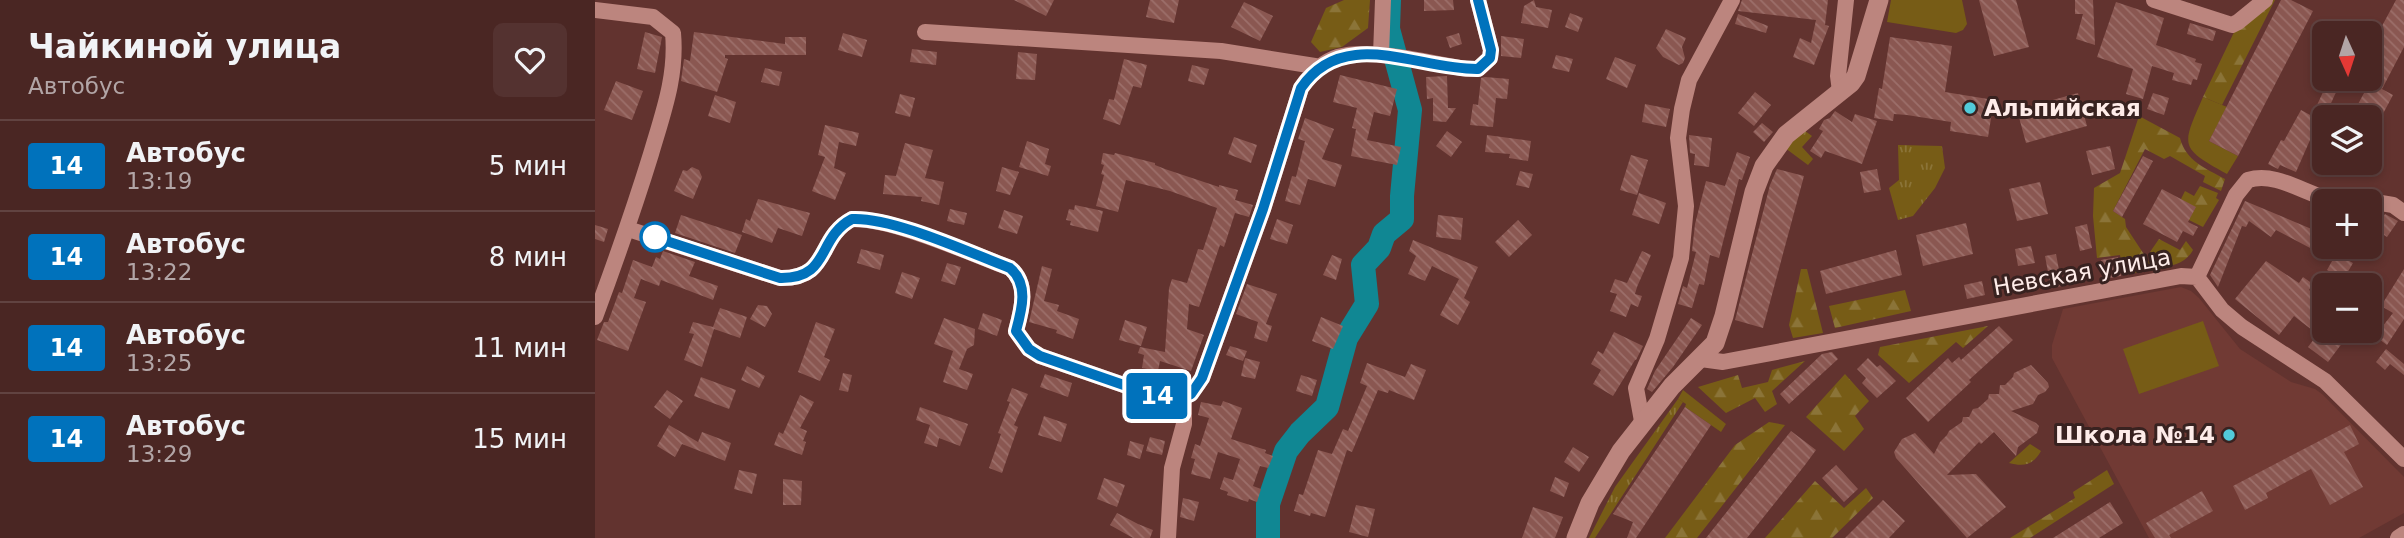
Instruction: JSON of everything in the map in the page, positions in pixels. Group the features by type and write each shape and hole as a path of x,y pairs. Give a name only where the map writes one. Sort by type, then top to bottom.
{"street":[{"path":"1381,55 1383,0"},
{"path":"628,229 780,278 796,279 806,275 814,267 837,230 852,219 862,219 916,233 1010,268 1018,275 1022,291 1021,312 1016,331 1029,349 1040,356 1167,400 1184,398 1191,394 1202,378 1263,209 1301,88 1309,76 1336,57 1344,56 1381,55 1478,69 1490,58 1491,50 1478,0"},
{"path":"1642,421 1636,388 1657,339 1681,258 1686,206 1678,138 1682,109 1689,80 1732,0"},
{"path":"1840,91 1838,76 1846,0"},
{"path":"1576,538 1590,503 1604,478 1642,421 1715,343 1754,192 1764,166 1786,135 1851,83 1860,67 1879,0"},
{"path":"2154,0 2232,25 2265,0"},
{"path":"595,317 628,229 670,89 675,57 673,33 653,16 601,7"},
{"path":"925,32 1221,51 1321,66"},
{"path":"2197,277 2236,195 2248,180 2257,177 2272,178 2312,194"},
{"path":"2382,203 2393,205 2404,213"},
{"name":"Невская улица","path":"1701,359 1723,362 2171,278 2197,277 2204,289 2232,318 2260,341 2325,381 2404,459"},
{"path":"1168,538 1172,468 1184,424 1184,398"},
{"path":"2398,538 2404,534"}],"shaded area":[{"name":"Школа №14","path":"2181,287 2199,298 2240,349 2291,382 2315,389 2322,394 2404,477 2404,513 2359,538 2149,538 2052,358 2052,345 2063,309"}],"green space":[{"path":"1344,0 1370,0 1368,28 1342,47 1320,52 1311,42 1326,8"},
{"path":"1891,0 1962,0 1967,24 1963,30 1956,33 1887,22"},
{"path":"2269,0 2275,0 2222,105 2203,97 2237,26"},
{"path":"2203,97 2227,107 2209,141 2238,156 2227,174 2192,151 2189,144 2188,136"},
{"path":"2139,116 2180,138 2192,158 2225,179 2221,191 2203,182 2205,176 2170,156 2164,159 2145,149 2113,211 2125,219 2126,227 2151,265 2151,270 2124,275 2120,255 2097,258 2093,216 2094,188 2120,173"},
{"path":"1801,128 1812,136 1802,147 1813,159 1808,165 1781,145"},
{"path":"1898,145 1942,146 1945,168 1935,188 1913,216 1898,220 1889,188 1899,180"},
{"path":"2200,186 2218,193 2216,198 2219,200 2203,227 2189,220 2181,199 2185,191 2194,196"},
{"path":"2159,239 2180,250 2186,241 2193,250 2187,258 2178,263 2158,268 2156,258 2150,252"},
{"path":"1801,269 1807,269 1823,333 1793,338 1789,325"},
{"path":"1905,290 1911,311 1835,328 1829,306"},
{"path":"2203,321 2219,366 2139,394 2123,349"},
{"path":"1988,326 1963,348 1956,342 1909,383 1878,355 1880,347"},
{"path":"1805,361 1772,391 1777,404 1765,412 1755,398 1726,413 1698,387 1738,375 1742,388 1768,382 1772,370"},
{"path":"1845,374 1869,401 1855,416 1864,429 1844,451 1806,417"},
{"path":"1683,390 1726,424 1721,432 1685,407 1686,404 1678,399"},
{"path":"1678,399 1683,402 1595,538 1589,538 1615,487"},
{"path":"1769,422 1785,425 1697,538 1665,538 1735,445"},
{"path":"2030,444 2041,451 2035,459 2024,465 2009,463"},
{"path":"2107,470 2114,484 2030,538 2010,538 2075,498 2073,492"},
{"path":"1815,481 1844,508 1866,488 1873,498 1832,538 1765,538"}],"building":[{"path":"1014,0 1054,0 1046,16"},
{"path":"1150,0 1179,0 1174,23 1146,17"},
{"path":"1424,0 1453,0 1454,10 1424,11"},
{"path":"1534,0 1536,7 1552,10 1548,28 1521,23 1524,6"},
{"path":"1742,0 1828,0 1825,25 1829,26 1814,65 1793,57 1800,38 1811,43 1816,20 1738,11"},
{"path":"1979,0 2016,0 2029,47 1994,56"},
{"path":"2075,0 2093,0 2095,45 2076,39 2083,14 2075,14"},
{"path":"2281,0 2291,0 2313,11 2238,156 2209,141"},
{"path":"2396,0 2404,0 2404,47 2382,89 2382,26"},
{"path":"1244,2 1273,16 1260,41 1231,27"},
{"path":"2116,2 2164,18 2156,45 2196,59 2195,62 2202,64 2197,80 2193,79 2191,85 2172,80 2174,73 2152,66 2143,99 2126,94 2133,69 2097,57"},
{"path":"1570,13 1583,18 1578,32 1565,27"},
{"path":"1738,14 1768,26 1766,33 1735,24"},
{"path":"2190,23 2216,31 2213,41 2187,34"},
{"path":"1666,29 1686,38 1682,47 1685,58 1679,65 1663,57 1656,48"},
{"path":"645,32 662,37 655,73 637,69"},
{"path":"694,32 785,44 785,37 806,37 806,55 725,55 728,59 717,92 681,81 684,59 690,61"},
{"path":"843,33 867,40 862,57 838,50"},
{"path":"1459,33 1462,44 1450,48 1446,37"},
{"path":"1501,36 1524,39 1521,58 1501,56"},
{"path":"1890,37 1952,46 1945,92 1994,100 1988,137 1950,131 1951,122 1894,114 1893,121 1874,118 1879,88 1882,89"},
{"path":"912,49 937,52 936,65 910,62"},
{"path":"1018,52 1037,54 1035,80 1016,79"},
{"path":"1556,55 1573,59 1569,72 1552,68"},
{"path":"1615,57 1636,65 1627,88 1606,79"},
{"path":"1124,59 1147,65 1141,88 1133,86 1120,125 1103,119 1109,99 1114,100"},
{"path":"1192,65 1209,69 1204,85 1188,81"},
{"path":"765,68 782,72 779,86 761,82"},
{"path":"1340,75 1397,89 1390,116 1374,112 1367,140 1401,147 1397,165 1351,156 1356,129 1352,128 1357,108 1333,102"},
{"path":"1447,76 1448,108 1456,108 1446,122 1433,121 1433,98 1427,99 1426,77"},
{"path":"1481,78 1509,79 1507,99 1496,98 1493,127 1470,125 1473,104 1478,105"},
{"path":"616,81 643,91 632,120 604,110"},
{"path":"2382,89 2393,95 2382,116 2382,105 2358,105 2365,91"},
{"path":"2323,91 2337,91 2330,105 2317,105"},
{"path":"1755,92 1771,105 1754,126 1738,113"},
{"path":"2078,93 2087,126 2026,143 2017,110"},
{"path":"2153,93 2169,98 2164,115 2147,109"},
{"path":"900,94 915,98 910,117 895,113"},
{"path":"715,95 736,102 730,123 708,116"},
{"path":"1645,104 1670,109 1666,127 1642,122"},
{"path":"2301,110 2312,116 2312,136 2296,172 2280,165 2278,169 2268,164"},
{"path":"1835,111 1852,122 1855,114 1877,121 1862,164 1825,151 1821,158 1810,151 1823,131 1819,129 1824,120 1830,118"},
{"path":"1305,118 1334,129 1322,159 1342,165 1335,187 1308,179 1300,205 1285,201 1292,176 1296,177 1305,141 1298,139"},
{"path":"1762,123 1773,132 1764,142 1753,132"},
{"path":"825,125 859,133 856,146 839,142 834,168 846,173 835,200 812,191 825,157 818,155"},
{"path":"1447,131 1462,142 1451,157 1436,146"},
{"path":"1487,135 1531,141 1528,161 1509,158 1510,154 1485,152"},
{"path":"1689,135 1712,138 1709,167 1694,165 1695,154 1690,153"},
{"path":"1234,137 1257,145 1251,163 1228,154"},
{"path":"1027,141 1049,149 1045,164 1051,166 1048,176 1019,167"},
{"path":"905,143 933,150 925,178 944,182 939,205 921,201 922,197 883,194 885,175 896,176"},
{"path":"2110,146 2115,169 2092,175 2086,151"},
{"path":"1737,152 1750,157 1742,180 1739,179 1719,258 1710,255 1704,285 1699,284 1692,308 1678,304 1683,286 1687,288 1696,252 1692,251 1695,224 1706,181 1725,186"},
{"path":"1103,153 1115,153 1155,163 1165,169 1219,187 1238,190 1235,200 1253,205 1249,217 1235,213 1224,247 1220,245 1199,307 1189,304 1187,329 1204,335 1191,371 1160,361 1158,371 1142,368 1144,355 1138,353 1140,347 1165,352 1169,288 1172,279 1187,283 1198,249 1203,250 1217,208 1170,191 1126,180 1118,212 1096,206 1104,175 1101,174 1104,165 1101,164"},
{"path":"1631,155 1648,160 1637,195 1620,190"},
{"path":"2143,156 2153,161 2122,217 2113,211"},
{"path":"692,167 699,170 702,177 693,199 674,191 683,170 687,171"},
{"path":"1002,167 1019,172 1010,195 996,191"},
{"path":"1777,169 1804,176 1763,328 1735,320 1770,185"},
{"path":"1877,169 1881,190 1864,193 1860,172"},
{"path":"1520,171 1533,174 1529,188 1516,185"},
{"path":"2040,182 2048,214 2017,221 2009,189"},
{"path":"2162,189 2196,207 2188,222 2198,227 2193,236 2183,231 2177,242 2143,224"},
{"path":"1639,193 1666,203 1659,224 1632,215"},
{"path":"758,199 810,213 802,236 778,228 772,243 742,232 746,219 750,221"},
{"path":"2245,201 2312,229 2312,249 2276,230 2271,237 2249,221 2246,227 2242,226 2218,287 2210,275"},
{"path":"1075,205 1103,211 1098,232 1070,225 1071,221 1066,220 1069,209 1074,210"},
{"path":"950,209 967,213 964,225 947,221"},
{"path":"1004,210 1023,216 1017,234 998,228"},
{"path":"2385,214 2398,221 2387,237 2382,234 2382,218"},
{"path":"681,215 742,235 735,253 675,233"},
{"path":"1438,215 1463,218 1461,240 1436,237"},
{"path":"1277,219 1293,225 1287,244 1270,239"},
{"path":"1518,220 1532,235 1509,257 1495,242"},
{"path":"1966,223 1973,254 1923,266 1916,235"},
{"path":"2087,224 2092,248 2080,251 2075,227"},
{"path":"595,225 608,229 604,242 595,239"},
{"path":"1413,240 1478,267 1464,298 1470,302 1458,325 1440,315 1459,279 1432,266 1425,281 1408,274 1416,256 1409,251"},
{"path":"2031,246 2035,263 2018,266 2015,249"},
{"path":"861,249 884,255 880,270 857,263"},
{"path":"1896,250 1902,275 1826,294 1820,271"},
{"path":"663,251 695,262 689,276 718,286 713,300 661,280 659,286 641,279 634,298 646,302 628,351 597,340 604,322 608,322 619,292 622,293 633,260 652,267 656,257 660,259"},
{"path":"1642,251 1651,255 1635,294 1642,296 1638,307 1631,304 1626,317 1610,311 1617,294 1610,292 1615,279 1627,283"},
{"path":"2056,254 2062,286 2051,288 2045,256"},
{"path":"1332,255 1342,259 1336,280 1323,275"},
{"path":"2118,257 2121,276 2104,279 2101,260"},
{"path":"2333,259 2345,259 2353,263 2347,273 2332,273 2327,270"},
{"path":"2266,261 2299,283 2303,277 2312,283 2309,290 2312,292 2312,330 2294,316 2279,335 2235,299"},
{"path":"947,263 961,267 955,285 941,281"},
{"path":"1042,266 1052,269 1044,301 1059,305 1057,311 1079,319 1073,339 1056,333 1057,330 1029,322"},
{"path":"2404,269 2404,319 2387,345 2382,341 2382,327 2393,313 2382,304"},
{"path":"902,272 920,278 912,299 895,293"},
{"path":"1982,281 1985,295 1967,299 1964,285"},
{"path":"1247,284 1277,294 1266,324 1272,326 1267,342 1254,338 1258,322 1236,314"},
{"path":"758,305 767,306 772,314 765,327 750,319"},
{"path":"720,308 747,317 740,338 714,329 702,367 684,360 694,334 689,333 693,322 713,327"},
{"path":"983,313 1002,320 997,336 978,329"},
{"path":"1321,317 1343,326 1333,349 1312,341"},
{"path":"944,318 975,329 974,345 967,349 959,369 973,374 967,390 943,382 953,351 934,344"},
{"path":"1691,318 1702,325 1652,392 1647,389 1655,371"},
{"path":"1125,320 1147,327 1141,346 1119,340"},
{"path":"816,322 835,329 824,357 830,360 820,381 798,372"},
{"path":"1999,326 2013,340 1928,422 1906,398 1948,358 1952,363 1959,357 1961,360"},
{"path":"1614,332 1643,346 1613,396 1593,384 1601,370 1591,364 1598,351 1603,354"},
{"path":"2312,342 2342,343 2328,362 2308,347"},
{"path":"1230,346 1247,351 1243,361 1226,355"},
{"path":"2386,349 2404,364 2404,375 2390,364 2385,370 2376,362"},
{"path":"1832,352 1838,359 1789,404 1780,394 1822,354"},
{"path":"1245,358 1260,362 1255,379 1241,376"},
{"path":"1868,358 1877,367 1880,365 1896,381 1877,398 1862,383 1866,378 1857,369"},
{"path":"1367,363 1405,377 1411,364 1426,370 1414,400 1389,390 1388,393 1378,390 1352,452 1347,450 1325,517 1294,511 1299,494 1303,495 1318,450 1332,454 1343,429 1348,431 1367,386 1360,383"},
{"path":"2031,365 2049,387 2038,395 2033,404 2011,411 2036,423 2039,426 2037,433 2018,447 2016,456 1994,432 1981,444 1979,442 1947,475 1976,474 2006,507 1967,538 1896,458 1894,452 1902,439 1915,433 1934,454 1940,442 1962,422 1963,417 1969,417 1973,409 1988,399 1989,394 1999,394 2000,385 2005,385 2014,373"},
{"path":"747,366 765,376 759,388 741,380"},
{"path":"843,373 852,375 848,392 839,390"},
{"path":"1045,374 1072,383 1068,397 1040,387"},
{"path":"1301,375 1317,380 1312,396 1296,391"},
{"path":"701,377 736,390 729,409 694,396"},
{"path":"1012,388 1028,394 1014,425 1018,427 1002,473 989,468 1001,434 998,433 1010,402 1007,401"},
{"path":"667,390 683,401 670,419 654,407"},
{"path":"800,395 814,402 800,428 807,431 802,455 774,445 779,432 783,434"},
{"path":"1223,401 1242,408 1231,439 1266,450 1265,453 1273,456 1268,468 1260,466 1253,486 1261,489 1257,502 1227,495 1228,492 1220,489 1224,477 1233,480 1240,459 1218,452 1210,479 1191,474 1195,459 1191,458 1195,444 1200,446 1209,418 1198,415 1201,402 1221,406"},
{"path":"920,407 968,424 960,446 939,438 937,447 924,443 930,425 916,420"},
{"path":"1685,407 1711,425 1636,538 1627,538 1633,522 1613,514"},
{"path":"1044,416 1067,424 1061,442 1038,435"},
{"path":"669,425 698,442 702,432 731,443 725,461 682,444 675,457 657,446"},
{"path":"2350,425 2359,444 2344,452 2363,487 2330,505 2311,469 2266,493 2268,498 2245,510 2233,486"},
{"path":"1791,431 1816,450 1805,465 1747,538 1706,538"},
{"path":"1150,437 1165,441 1162,455 1146,451"},
{"path":"1130,441 1144,445 1140,459 1127,455"},
{"path":"1573,447 1589,457 1579,472 1564,462"},
{"path":"1836,465 1858,489 1844,502 1822,478"},
{"path":"739,470 757,474 752,494 734,489"},
{"path":"1555,477 1569,483 1564,497 1550,491"},
{"path":"1104,478 1125,485 1117,507 1097,499"},
{"path":"783,479 802,481 801,505 783,505"},
{"path":"2202,491 2213,511 2169,535 2171,538 2155,538 2146,523"},
{"path":"1183,498 1199,502 1194,521 1180,517"},
{"path":"1883,500 1905,521 1889,538 1845,538"},
{"path":"2110,502 2123,523 2099,538 2053,538"},
{"path":"1356,505 1375,509 1368,537 1349,532"},
{"path":"1533,507 1563,517 1555,538 1522,538"},
{"path":"1117,513 1153,530 1150,538 1133,538 1110,525"}],"waterway":[{"path":"1268,538 1268,504 1286,451 1327,407 1346,338 1367,304 1363,265 1379,248 1384,234 1402,219 1410,110 1388,29 1389,0"}],"bus line":[{"name":"14","path":"651,236 780,278 796,279 806,275 814,267 837,230 852,219 870,220 916,233 1010,268 1018,275 1022,291 1021,312 1016,331 1029,349 1040,356 1167,400 1184,398 1191,394 1202,378 1263,209 1301,88 1309,76 1336,57 1352,54 1381,55 1478,69 1490,58 1491,50 1478,0"}],"place":[{"name":"Альпийская","path":"1970,108"},
{"name":"Школа №14","path":"2229,435"}]}
